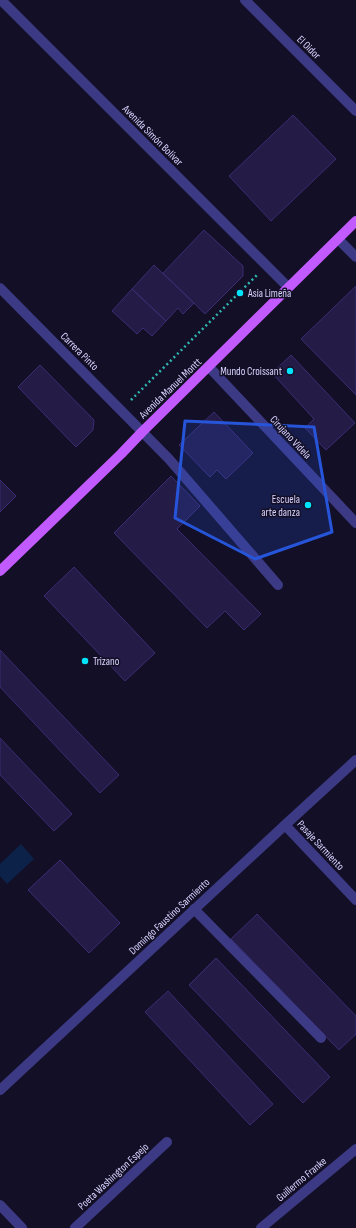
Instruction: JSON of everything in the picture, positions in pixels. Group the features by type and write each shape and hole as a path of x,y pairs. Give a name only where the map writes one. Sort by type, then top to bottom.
{"main road":[{"name":"Avenida Manuel Montt","path":"0,572 356,221"}],"street":[{"name":"Avenida Simón Bolívar","path":"1,0 288,287"},
{"name":"El Oidor","path":"245,0 356,111"},
{"path":"338,239 356,257"},
{"name":"Carrera Pinto","path":"0,288 169,459 278,585"},
{"name":"Cirujano Videla","path":"209,367 356,523"},
{"name":"Domingo Faustino Sarmiento","path":"0,1090 356,760"},
{"name":"Pasaje Sarmiento","path":"285,825 356,900"},
{"path":"194,909 321,1038"},
{"name":"Poeta Washington Espejo","path":"75,1228 167,1142"},
{"name":"Guillermo Franke","path":"261,1228 356,1149"},
{"path":"0,1205 22,1228"}],"path":[{"path":"122,411 134,396 267,265"}],"highlighted area":[{"path":"185,421 314,427 332,532 255,559 175,518"}],"water":[{"path":"21,844 34,859 7,884 0,876 0,864"}],"building":[{"path":"293,115 336,159 271,221 229,176"},
{"path":"204,230 243,266 243,276 205,314 163,273"},
{"path":"154,265 194,303 183,314 178,308 166,321 132,289"},
{"path":"356,286 356,395 301,339"},
{"path":"132,289 166,321 152,336 143,328 137,334 112,311"},
{"path":"291,355 355,423 326,450 305,428 314,419 272,373"},
{"path":"40,365 94,420 93,430 76,447 18,387"},
{"path":"214,412 253,453 226,479 217,470 210,477 179,445"},
{"path":"171,476 200,506 177,529 261,614 244,630 225,611 207,628 114,533"},
{"path":"0,480 16,496 0,512"},
{"path":"74,567 155,653 125,681 44,596"},
{"path":"0,650 119,775 100,793 0,687"},
{"path":"0,738 72,814 54,831 0,775"},
{"path":"60,860 120,923 89,953 28,890"},
{"path":"257,914 356,1016 356,1034 339,1050 231,939"},
{"path":"216,958 330,1077 303,1103 189,985"},
{"path":"168,991 273,1104 250,1125 145,1012"}],"place":[{"name":"Asia Limeña","path":"240,293"},
{"name":"Mundo Croissant","path":"290,371"},
{"name":"Escuela arte danza","path":"308,505"},
{"name":"Trizano","path":"85,661"}]}
